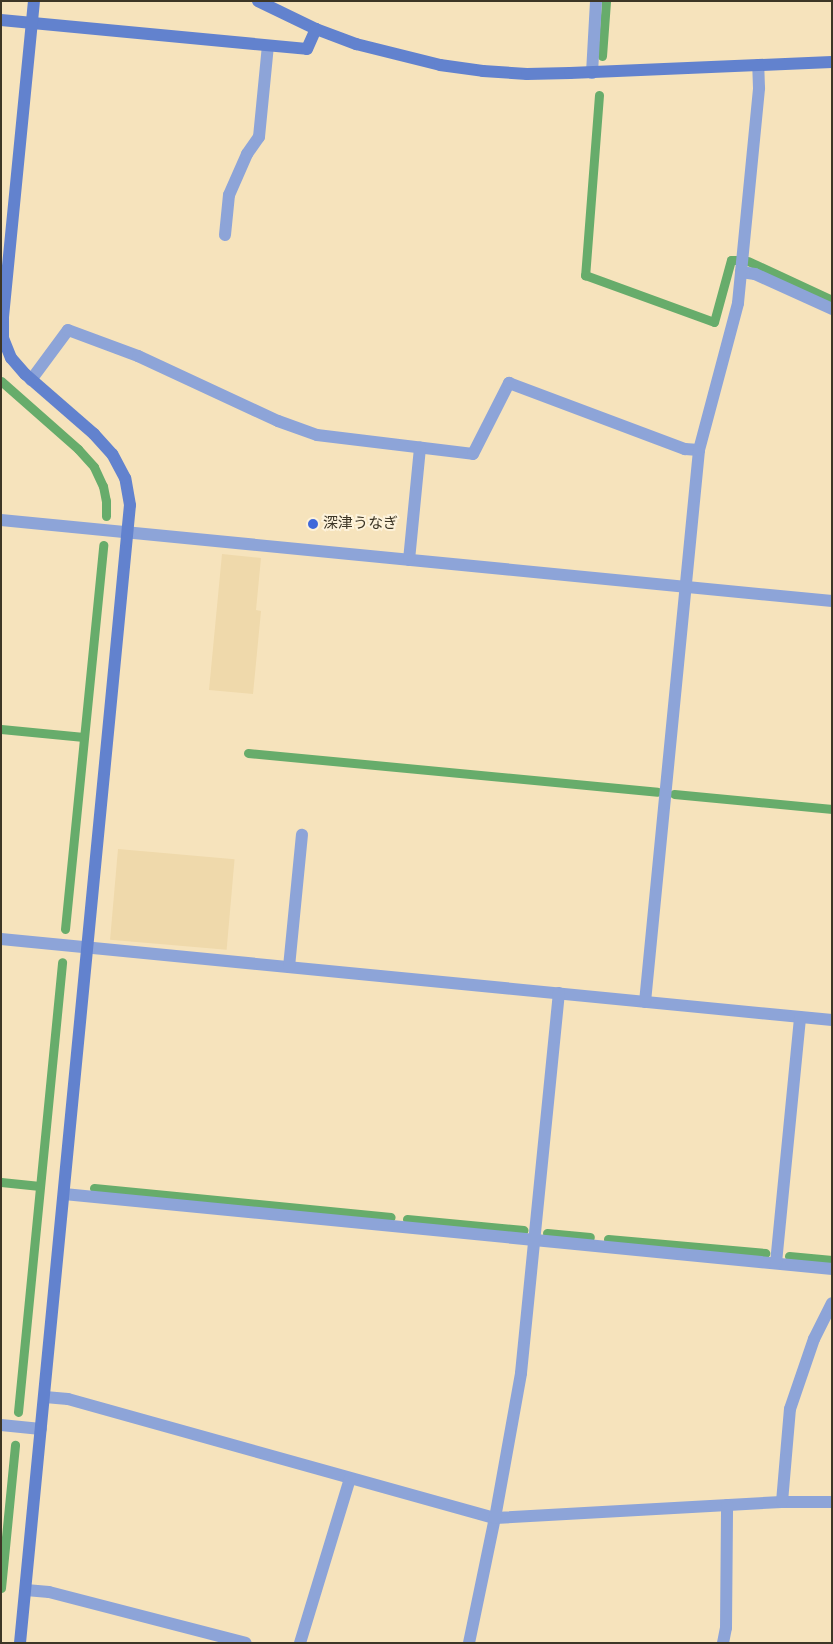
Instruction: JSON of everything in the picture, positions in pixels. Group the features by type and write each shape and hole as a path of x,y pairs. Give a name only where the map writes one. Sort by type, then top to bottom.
{"street":[{"path":"20,1643 129,533 130,505 125,478 112,454 94,434 32,380 11,358 3,338 3,317 34,1"},
{"path":"258,1 316,29 398,56 440,65 527,74 592,73 832,62"},
{"path":"592,73 596,1"},
{"path":"1,20 307,50 316,29"},
{"path":"225,235 229,195 247,154 259,137 268,46"},
{"path":"645,1002 699,450 738,303 759,88 758,65"},
{"path":"741,272 755,274 832,309"},
{"path":"32,380 68,330 146,360 297,429 337,438 473,454 509,383 685,449 699,450"},
{"path":"409,560 420,448"},
{"path":"1,520 832,601"},
{"path":"289,967 302,835"},
{"path":"1,939 832,1020"},
{"path":"469,1643 495,1518 521,1373 559,994"},
{"path":"776,1263 800,1017"},
{"path":"64,1194 832,1269"},
{"path":"782,1502 790,1409 814,1339 832,1304"},
{"path":"44,1397 68,1399 495,1518 782,1502 832,1502"},
{"path":"1,1425 41,1429"},
{"path":"300,1643 350,1478"},
{"path":"723,1643 726,1628 727,1505"},
{"path":"26,1590 49,1592 246,1643"}],"shaded area":[{"path":"222,554 261,558 256,610 261,611 253,694 209,690"},
{"path":"118,849 235,859 227,950 110,940"}],"waterway":[{"path":"602,56 606,1"},
{"path":"599,95 585,275 714,322 731,260 736,260"},
{"path":"748,261 832,300"},
{"path":"1,381 78,449 94,467 103,486 106,516"},
{"path":"65,929 103,545"},
{"path":"1,729 84,737"},
{"path":"248,753 657,792"},
{"path":"674,794 832,809"},
{"path":"18,1412 62,962"},
{"path":"1,1182 40,1186"},
{"path":"94,1188 391,1217"},
{"path":"407,1219 523,1230"},
{"path":"547,1233 590,1237"},
{"path":"608,1239 765,1253"},
{"path":"789,1256 832,1260"},
{"path":"1,1588 15,1445"}],"place":[{"name":"深津うなぎ","path":"313,524"}]}
